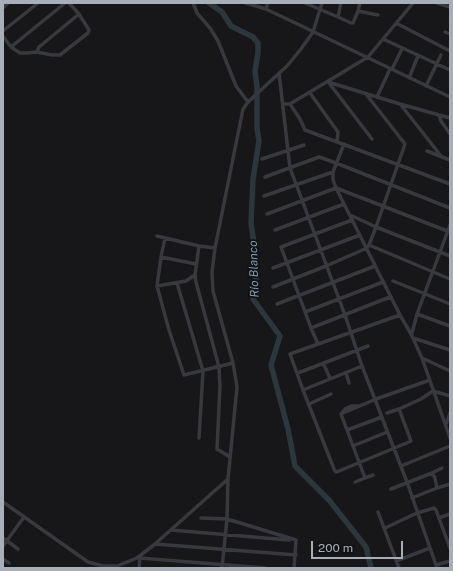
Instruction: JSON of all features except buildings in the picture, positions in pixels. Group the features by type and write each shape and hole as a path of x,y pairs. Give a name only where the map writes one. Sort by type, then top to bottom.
{"street":[{"path":"3,8 8,3"},
{"path":"3,31 38,3"},
{"path":"11,47 65,3"},
{"path":"3,36 11,47 20,53 37,52 52,56 60,55 88,33 89,28 69,3"},
{"path":"193,3 197,12 218,41 236,86 248,102"},
{"path":"246,3 267,6"},
{"path":"263,3 313,32 450,97"},
{"path":"305,3 351,23 353,23 360,3"},
{"path":"222,566 226,534 228,479 237,387 233,363 213,291 212,272 215,248 240,117 243,110 254,96 287,66 313,32 322,3"},
{"path":"338,17 341,3"},
{"path":"283,104 290,104 368,58 413,3"},
{"path":"438,3 450,7"},
{"path":"358,11 378,15"},
{"path":"37,52 39,47 79,14"},
{"path":"396,23 450,51"},
{"path":"445,32 450,34"},
{"path":"383,39 450,70"},
{"path":"377,97 402,49"},
{"path":"426,86 441,55"},
{"path":"409,78 418,56"},
{"path":"279,73 290,168 332,284 345,315 362,366 407,482 436,567 450,561"},
{"path":"328,82 450,118"},
{"path":"328,82 372,139"},
{"path":"310,93 338,132 337,141"},
{"path":"273,287 326,266 368,247 406,144 366,94"},
{"path":"290,104 305,130 450,184"},
{"path":"400,104 441,156"},
{"path":"439,115 441,121 450,134"},
{"path":"344,144 333,172 333,180 352,220 368,247 375,266 390,297 412,334 425,365 450,438"},
{"path":"262,159 304,145"},
{"path":"427,151 450,160"},
{"path":"265,177 317,157 392,184 450,208"},
{"path":"264,196 333,172"},
{"path":"267,214 336,188 449,232"},
{"path":"274,230 344,204"},
{"path":"350,215 376,227 450,256"},
{"path":"318,344 310,328 281,247 352,220"},
{"path":"412,334 417,314 449,232 450,225"},
{"path":"273,268 360,235"},
{"path":"157,236 199,246 215,248"},
{"path":"165,238 157,286 184,375 219,368 233,363"},
{"path":"199,246 195,274 219,368 220,386 216,444 217,448 230,457"},
{"path":"368,247 450,279"},
{"path":"161,257 196,264"},
{"path":"277,304 332,284 375,266"},
{"path":"157,286 190,280 195,274"},
{"path":"393,281 450,304"},
{"path":"304,312 383,282"},
{"path":"177,283 203,371 199,438"},
{"path":"310,328 390,297"},
{"path":"417,314 450,326"},
{"path":"399,409 411,441 336,472 290,354 400,315"},
{"path":"413,338 450,350"},
{"path":"298,373 368,346"},
{"path":"422,358 450,371"},
{"path":"425,365 429,362"},
{"path":"323,363 330,378"},
{"path":"303,390 362,366"},
{"path":"346,373 349,383"},
{"path":"365,478 342,414 359,406 430,380"},
{"path":"433,391 450,396"},
{"path":"387,414 421,399 433,391"},
{"path":"309,404 331,394"},
{"path":"446,424 449,420 450,413"},
{"path":"347,430 382,417"},
{"path":"353,446 387,432"},
{"path":"401,466 450,446"},
{"path":"391,489 442,468"},
{"path":"432,472 437,488"},
{"path":"355,482 373,475"},
{"path":"3,509 5,504 88,562 112,567 126,563 140,556 228,479"},
{"path":"412,498 450,484"},
{"path":"384,528 434,508 450,548"},
{"path":"378,512 399,568"},
{"path":"439,518 450,514"},
{"path":"3,546 24,517"},
{"path":"201,518 227,519 296,540"},
{"path":"171,530 296,540"},
{"path":"445,533 450,531"},
{"path":"3,538 18,549"},
{"path":"294,568 296,540"},
{"path":"155,544 296,555"},
{"path":"396,561 430,548"},
{"path":"140,556 222,566 265,568"},
{"path":"139,568 140,556"},
{"path":"3,559 9,563"},
{"path":"87,568 88,562"}],"waterway":[{"name":"Río Blanco","path":"209,3 222,12 231,26 253,37 258,43 255,71 257,87 257,128 259,141 253,179 251,223 256,258 256,278 253,299 280,336 271,365 288,429 295,466 329,500 366,547 371,568"}]}
